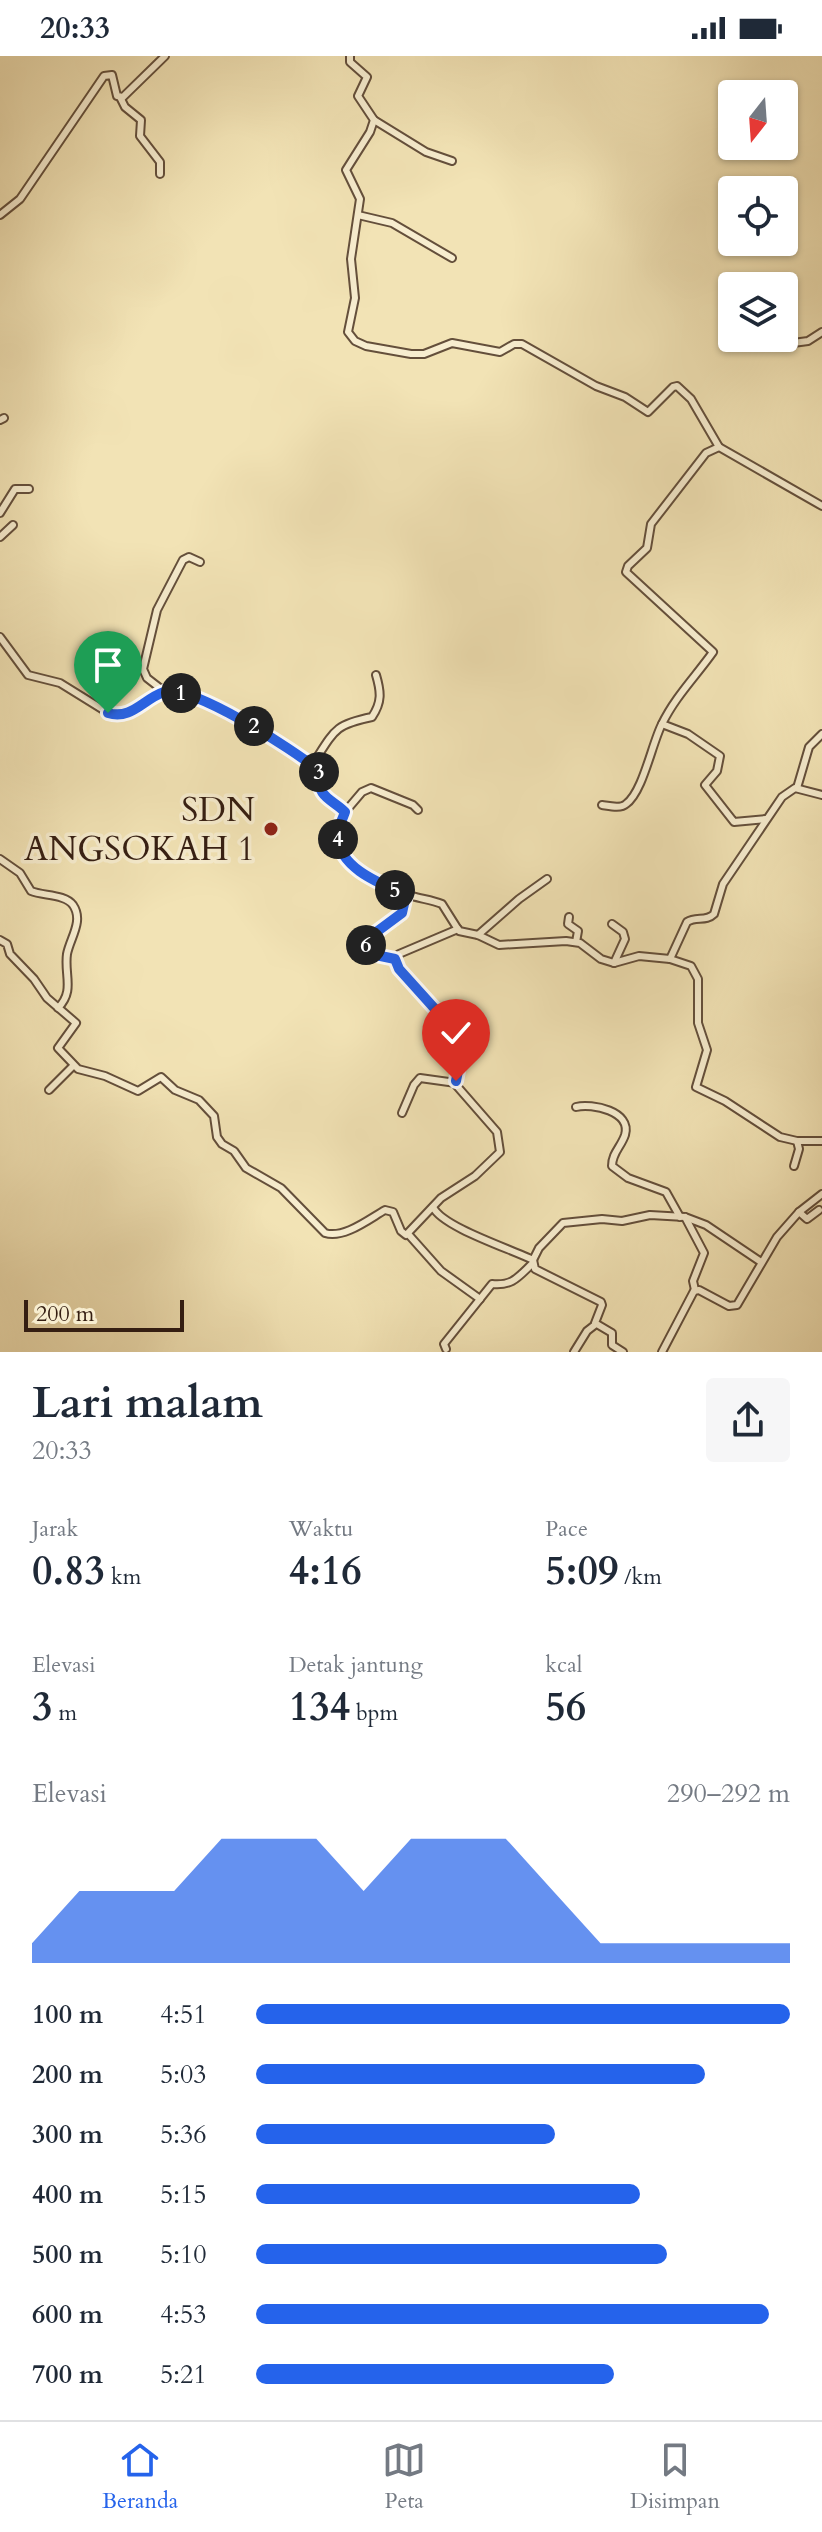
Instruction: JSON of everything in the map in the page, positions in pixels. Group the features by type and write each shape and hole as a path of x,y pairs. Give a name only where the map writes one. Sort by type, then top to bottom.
{"street":[{"path":"120,97 126,95 165,56"},
{"path":"350,56 350,62 367,77 358,96 374,120 426,152 452,161"},
{"path":"0,215 20,199 107,74 112,75 125,107 141,120 140,136 160,162 160,174"},
{"path":"374,120 346,170 359,194 351,259 355,298 348,332 355,341 392,351 421,354 450,344 500,352 514,344 522,344 648,412 673,387 679,387 691,399 719,447 822,506"},
{"path":"358,215 392,223 452,258"},
{"path":"798,342 808,341 822,332"},
{"path":"602,805 623,806 628,803 642,779 662,724 694,673 713,652 628,574 627,569 647,548 651,524 706,453 719,447"},
{"path":"0,513 15,489 29,489"},
{"path":"0,537 13,525"},
{"path":"200,562 189,557 183,560 155,616 143,669 147,678 165,692 187,695 243,720 318,771"},
{"path":"0,637 28,675 60,683 110,714 128,713 165,692"},
{"path":"345,812 321,792 316,759 341,725 373,716 381,695 376,675"},
{"path":"662,724 698,739 720,756 717,771 705,785 732,819 738,823 766,819"},
{"path":"670,959 687,922 714,914 723,884 782,797 797,788 809,747 822,734"},
{"path":"418,810 413,805 371,788 362,792 345,812 338,833 341,851 363,873 406,895 444,905 458,929"},
{"path":"797,788 822,795"},
{"path":"0,859 20,873 31,891 67,900 75,910 76,927 67,958 69,988 58,1008"},
{"path":"478,935 547,879"},
{"path":"406,895 402,913 371,936 365,947 371,954 395,959 407,950 458,929 503,945 576,942 601,959 614,963 635,956 670,959 691,966 698,979 698,1023 707,1050 696,1087 725,1101 774,1133 797,1141 822,1141"},
{"path":"569,917 568,924 578,931 576,942"},
{"path":"612,924 623,932 625,939 614,963"},
{"path":"0,940 7,944 10,954 58,1008 76,1024 58,1048 73,1066 138,1091 161,1077 175,1090 199,1100 214,1116 217,1137 222,1144 234,1151 246,1168 281,1188 325,1233 331,1235 361,1225 385,1210 393,1212 403,1233 409,1235 441,1271 480,1299"},
{"path":"395,959 399,969 463,1041 456,1083 458,1090 497,1132 500,1152 475,1176 446,1194 409,1235"},
{"path":"49,1090 73,1066"},
{"path":"402,1113 419,1079 456,1083"},
{"path":"576,1107 593,1104 623,1121 625,1136 614,1155 612,1166 628,1178 666,1192 704,1253 693,1281 695,1290 662,1352"},
{"path":"794,1166 799,1149 797,1141"},
{"path":"695,1290 735,1306 777,1237 799,1212 822,1194"},
{"path":"433,1207 440,1217 470,1233 506,1246 533,1262 535,1269 601,1302 596,1324 589,1328 574,1352"},
{"path":"799,1212 807,1219 819,1210"},
{"path":"446,1349 444,1344 449,1334 492,1284 511,1282 533,1262 551,1233 568,1222 622,1221 658,1214 682,1217 706,1225 761,1262"},
{"path":"596,1324 613,1334 612,1345 623,1352"}],"place":[{"name":"SDN ANGSOKAH 1","path":"271,829"}],"route":[{"path":"108,713 132,712 163,692 179,692 243,720 317,769 321,792 345,812 338,833 341,851 363,873 406,895 402,913 371,936 365,947 371,954 395,959 399,969 462,1039 456,1081"}]}
